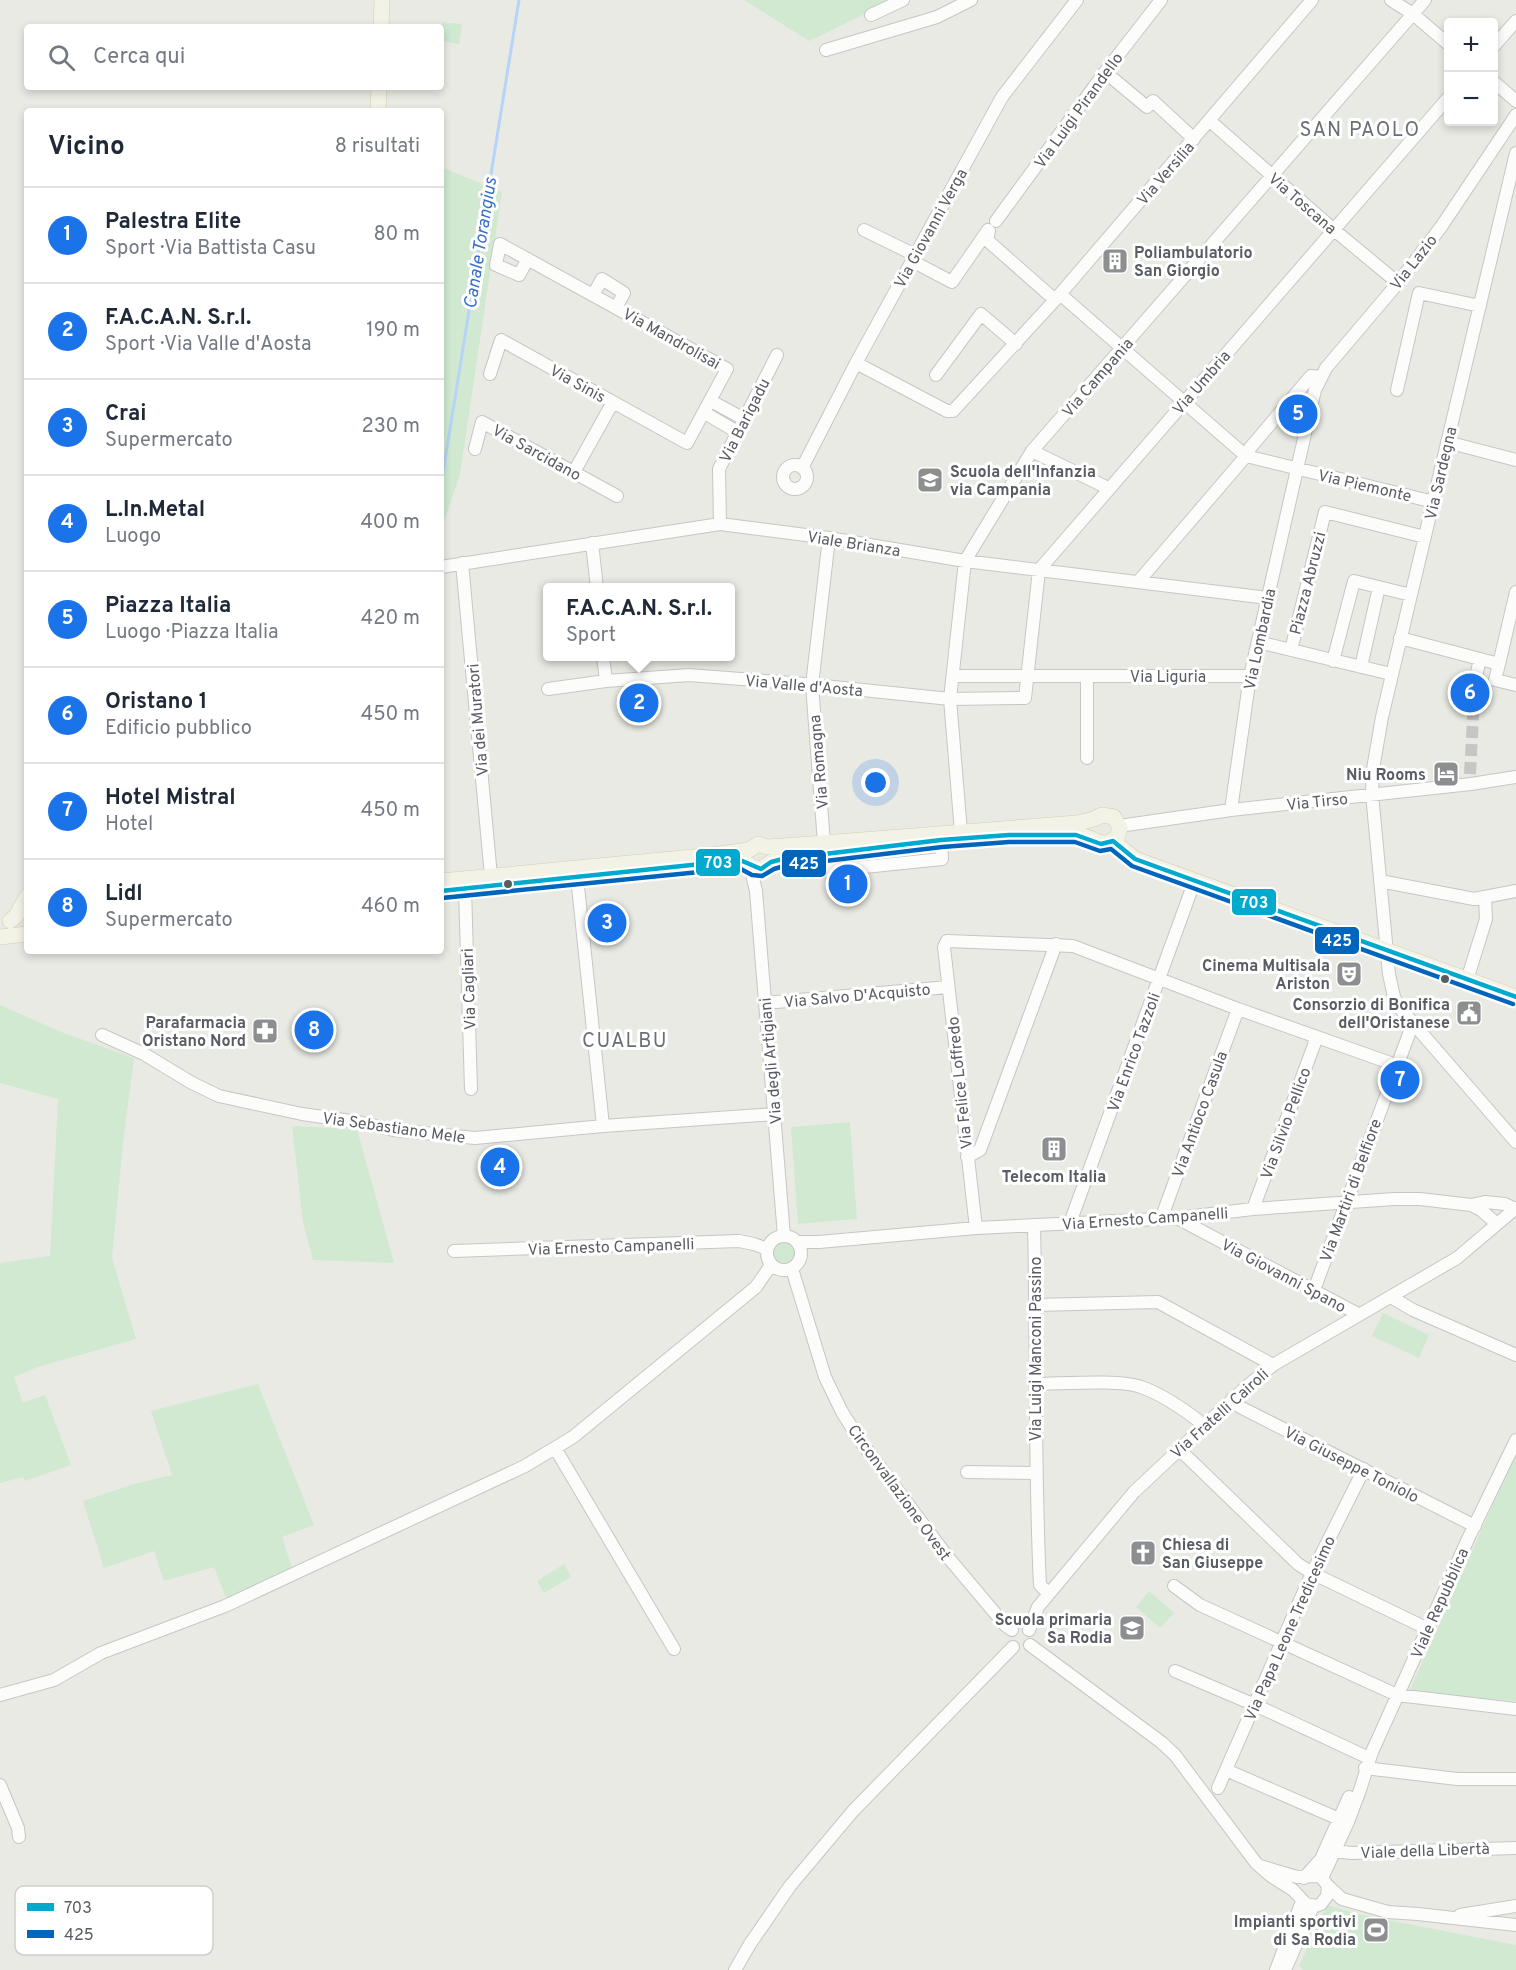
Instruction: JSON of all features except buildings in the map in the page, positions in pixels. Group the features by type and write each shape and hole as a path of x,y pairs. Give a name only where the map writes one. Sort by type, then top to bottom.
{"main road":[{"path":"381,24 382,0"},
{"path":"378,108 379,90"},
{"path":"444,881 704,856 749,859 758,869 768,858 824,843 1077,823 1102,815 1110,815 1117,820 1119,826 1119,834 1113,841 1105,844 1081,835 1043,834 941,840 768,858"},
{"path":"1094,819 1090,832 1095,840"},
{"path":"1113,841 1135,859 1516,997"},
{"path":"749,859 758,844 768,858"},
{"path":"444,891 749,859"},
{"path":"5,921 16,916 24,901"},
{"path":"5,921 24,920"},
{"path":"0,937 24,934"}],"street":[{"path":"883,33 874,14 903,0"},
{"path":"826,50 938,17 971,0"},
{"name":"Via Giovanni Verga","path":"802,468 856,363 1002,97 1077,0"},
{"name":"Via Luigi Pirandello","path":"914,258 952,282 1105,72 1161,0"},
{"path":"1391,0 1413,14 1444,40"},
{"name":"Via Campania","path":"961,832 950,699 965,561 1032,451 1425,0"},
{"name":"Via Versilia","path":"856,363 951,412 1057,297 1210,121 1308,2"},
{"path":"1498,41 1516,21"},
{"path":"1105,72 1148,107 1152,101 1194,139"},
{"path":"1498,85 1516,101"},
{"name":"Via Umbria","path":"1039,570 1444,104"},
{"name":"Via Lazio","path":"1320,377 1441,227 1516,115"},
{"name":"Via Toscana","path":"1210,121 1333,230 1398,283"},
{"path":"1498,141 1516,152"},
{"name":"Via Sardegna","path":"1516,152 1512,187 1480,306 1391,674 1377,738 1372,794 1387,952 1394,997 1399,1007 1516,1142"},
{"path":"991,228 987,240 1121,349 1246,456"},
{"path":"864,230 914,258"},
{"name":"Via Mandrolisai","path":"528,259 727,369 711,401"},
{"name":"Via Mandrolisai","path":"593,295 602,279 624,293 616,308"},
{"path":"1398,390 1419,293 1480,306"},
{"path":"936,375 981,314 1016,344"},
{"name":"Via Sinis","path":"490,374 501,340 687,443 705,413"},
{"name":"Via Barigadu","path":"720,524 719,469 777,355"},
{"path":"1138,582 1311,376 1320,377"},
{"name":"Via Lombardia","path":"1231,810 1250,676 1315,390 1320,377"},
{"path":"737,432 705,413 711,401 744,419"},
{"path":"574,472 613,402"},
{"name":"Via Sarcidano","path":"475,449 482,422 617,496"},
{"path":"1448,442 1516,460"},
{"path":"1032,451 1108,488"},
{"name":"Via Piemonte","path":"1246,456 1434,502"},
{"name":"Piazza Abruzzi","path":"1291,650 1325,512 1425,537"},
{"name":"Viale Brianza","path":"444,566 720,524 829,538 965,561 1268,598"},
{"name":"Via Romagna","path":"824,843 812,685 829,538"},
{"path":"592,543 596,583"},
{"name":"Via dei Muratori","path":"462,563 491,876"},
{"path":"1027,676 1039,570"},
{"path":"1334,660 1354,581 1411,595"},
{"path":"1360,667 1379,587"},
{"path":"1516,592 1495,680 1516,686"},
{"path":"1400,638 1499,663"},
{"path":"1258,642 1391,674"},
{"path":"1475,681 1480,659"},
{"path":"604,661 606,681"},
{"name":"Via Valle d'Aosta","path":"548,689 606,681 689,675 950,699 1024,698 1027,676"},
{"name":"Via Liguria","path":"953,676 1250,676"},
{"path":"1087,676 1087,758"},
{"name":"Via Tirso","path":"1119,826 1471,779 1516,777"},
{"path":"755,886 768,858"},
{"name":"Via degli Artigiani","path":"749,859 755,886 784,1236"},
{"path":"577,878 603,1126"},
{"name":"Via Enrico Tazzoli","path":"1070,1223 1195,880"},
{"path":"1380,881 1474,899 1516,891"},
{"name":"Via Cagliari","path":"465,888 471,1089"},
{"path":"1467,980 1486,919 1485,897"},
{"name":"Via Felice Loffredo","path":"976,1228 944,947 949,941 1056,944"},
{"path":"968,1157 980,1150 1056,944 1072,946 1238,1009 1396,1065"},
{"name":"Via Salvo D'Acquisto","path":"765,1003 948,987"},
{"name":"Via Antioco Casula","path":"1161,1219 1238,1009"},
{"name":"Via Martiri di Belfiore","path":"1314,1290 1413,1023"},
{"name":"Via Sebastiano Mele","path":"102,1035 144,1054 192,1083 219,1096 393,1130 475,1138 774,1114"},
{"name":"Via Silvio Pellico","path":"1253,1209 1317,1037"},
{"name":"Via Ernesto Campanelli","path":"784,1236 797,1242 819,1242 976,1228 1177,1218 1253,1209 1420,1198 1471,1205 1481,1210 1497,1224"},
{"name":"Via Ernesto Campanelli","path":"1471,1205 1485,1202 1505,1204 1516,1209"},
{"name":"Via Fratelli Cairoli","path":"1029,1630 1038,1607 1134,1492 1232,1399 1273,1365 1457,1258 1516,1209"},
{"name":"Via Giovanni Spano","path":"1177,1218 1358,1314"},
{"name":"Via Luigi Manconi Passino","path":"1034,1225 1035,1473 1040,1585 1049,1594"},
{"path":"784,1236 773,1240 767,1249 767,1258 771,1265 781,1271 792,1269 798,1263 801,1250 797,1242"},
{"name":"Via Ernesto Campanelli","path":"454,1251 739,1241 767,1249"},
{"path":"801,1255 819,1242"},
{"path":"0,1695 54,1680 101,1653 225,1606 525,1466 573,1437 756,1287 771,1265"},
{"name":"Circonvallazione Ovest","path":"792,1269 825,1377 842,1412 861,1442 947,1556 1005,1625 1012,1630"},
{"path":"1391,1297 1413,1310 1516,1355"},
{"path":"1035,1305 1158,1302 1273,1365"},
{"path":"1035,1384 1113,1383 1140,1386 1178,1405 1204,1425"},
{"name":"Via Giuseppe Toniolo","path":"1232,1399 1240,1407 1475,1526"},
{"name":"Viale Repubblica","path":"1308,1876 1344,1821 1360,1790 1367,1763 1397,1695 1516,1440"},
{"path":"555,1448 674,1649"},
{"path":"1179,1449 1298,1564 1428,1629"},
{"name":"Via Papa Leone Tredicesimo","path":"1218,1788 1312,1573 1364,1469"},
{"path":"967,1472 1035,1473"},
{"path":"1174,1587 1200,1605 1397,1695 1516,1709"},
{"path":"1022,1627 1029,1630 1032,1638 1030,1645 1021,1650 1013,1647 1009,1641 1012,1630 1022,1627"},
{"path":"1030,1645 1161,1742 1175,1755 1258,1864 1271,1876 1309,1902 1342,1899 1388,1912 1516,1925"},
{"path":"735,1970 790,1886 853,1811 1013,1647"},
{"path":"1175,1671 1255,1705 1367,1763 1456,1779 1516,1779"},
{"path":"1226,1770 1344,1821"},
{"path":"0,1785 18,1828 19,1837"},
{"name":"Viale Repubblica","path":"1325,1882 1344,1821"},
{"name":"Viale della Libertà","path":"1334,1851 1351,1853 1516,1848"},
{"path":"1258,1864 1298,1877 1313,1875 1325,1882 1342,1899"},
{"path":"1308,1876 1303,1878 1298,1887 1309,1902"},
{"path":"1276,1970 1309,1902 1327,1896 1325,1882"},
{"path":"1285,1970 1309,1902"},
{"path":"1447,1917 1516,1906"}],"green space":[{"path":"744,0 894,0 809,41"},
{"path":"442,22 462,24 459,44 444,42 444,24"},
{"path":"444,168 502,192 460,474 444,522"},
{"path":"0,1005 61,1032 134,1058 112,1258 136,1339 38,1367 14,1377 23,1403 45,1395 71,1465 25,1481 23,1477 0,1483 0,1263 50,1256 58,1099 0,1083"},
{"path":"850,1122 857,1219 798,1224 791,1127"},
{"path":"292,1126 357,1129 394,1263 313,1260 303,1222"},
{"path":"784,1238 793,1241 796,1250 793,1259 784,1262 775,1259 772,1250 775,1241"},
{"path":"1383,1313 1429,1335 1419,1358 1372,1336"},
{"path":"258,1384 314,1525 282,1537 292,1568 228,1603 214,1567 164,1581 154,1551 104,1568 83,1501 134,1484 172,1475 151,1411"},
{"path":"1516,1453 1516,1701 1409,1692 1423,1660"},
{"path":"564,1564 571,1577 544,1593 537,1581"},
{"path":"1149,1591 1174,1613 1160,1628 1136,1607"},
{"name":"Impianti sportivi di Sa Rodia","path":"1327,1905 1357,1914 1516,1945 1516,1970 1303,1970 1299,1966"}],"waterway":[{"name":"Canale Torangius","path":"444,466 519,0"}],"tunnel":[{"path":"1470,774 1475,681"}],"transit line":[{"name":"703","path":"444,891 740,860 761,869 771,862 783,859 941,840 1009,835 1076,835 1101,844 1113,841 1135,859 1516,997"},
{"name":"425","path":"444,898 739,868 752,875 762,876 784,866 942,847 1009,842 1075,842 1100,851 1111,849 1132,866 1513,1004"}],"place":[{"name":"Poliambulatorio San Giorgio","path":"1115,261"},
{"name":"Piazza Italia","path":"1298,414"},
{"name":"Scuola dell'Infanzia via Campania","path":"930,480"},
{"name":"Oristano 1","path":"1470,693"},
{"name":"F.A.C.A.N. S.r.l.","path":"639,703"},
{"name":"Niu Rooms","path":"1446,774"},
{"name":"Palestra Elite","path":"848,884"},
{"name":"Crai","path":"607,923"},
{"name":"Cinema Multisala Ariston","path":"1349,974"},
{"name":"Consorzio di Bonifica dell'Oristanese","path":"1469,1013"},
{"name":"Lidl","path":"314,1030"},
{"name":"Parafarmacia Oristano Nord","path":"265,1031"},
{"name":"Hotel Mistral","path":"1400,1080"},
{"name":"Telecom Italia","path":"1054,1149"},
{"name":"L.In.Metal","path":"500,1167"},
{"name":"Chiesa di San Giuseppe","path":"1143,1553"},
{"name":"Scuola primaria Sa Rodia","path":"1132,1628"},
{"name":"Impianti sportivi di Sa Rodia","path":"1376,1930"}],"district":[{"name":"SAN PAOLO","path":"1360,129"},
{"name":"CUALBU","path":"625,1040"}]}
